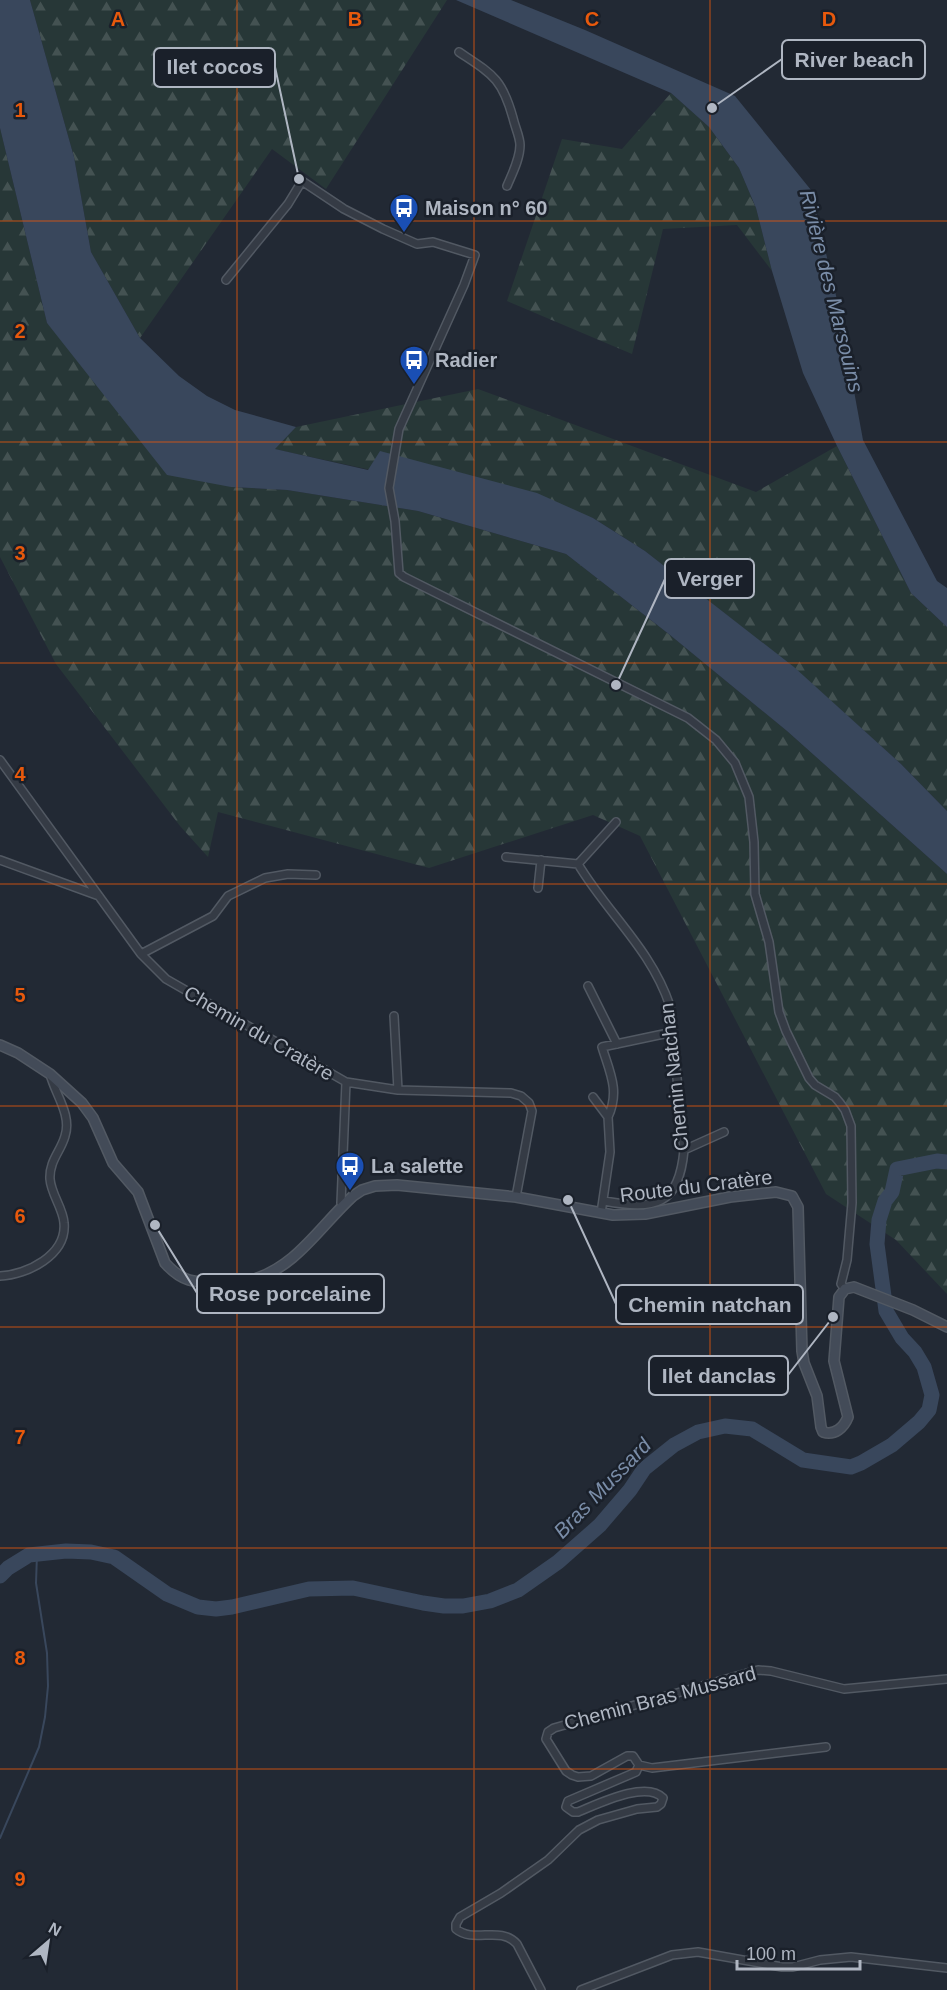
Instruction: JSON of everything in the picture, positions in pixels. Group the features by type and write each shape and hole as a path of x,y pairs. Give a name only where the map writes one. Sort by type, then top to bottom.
{"street":[{"path":"459,52 492,74 508,100 520,145 507,186"},
{"path":"226,280 288,204 303,181 344,209 417,244 433,242 475,255 464,285 399,429 389,488 399,573 404,578 688,718 716,740 735,763 749,796 754,842 755,894 769,942 779,1012 809,1078 815,1085 835,1097 845,1110 851,1126 852,1203 847,1260 841,1284 845,1289 854,1287 913,1310 947,1327"},
{"name":"Chemin du Cratère","path":"0,760 141,954 166,979 345,1082 398,1090 501,1092 521,1096 529,1102 532,1112 516,1197"},
{"path":"506,857 578,864 616,822"},
{"path":"0,860 99,896"},
{"path":"538,888 540,860"},
{"name":"Chemin Natchan","path":"578,864 650,962 663,985 670,1006 684,1150 682,1170 670,1194 648,1205 630,1206 604,1201"},
{"path":"141,954 213,916 228,896 265,878 288,874 316,874"},
{"path":"588,986 617,1044"},
{"path":"394,1016 398,1090"},
{"path":"602,1213 610,1152 608,1118 615,1100 615,1091 603,1047 673,1032"},
{"name":"Route du Cratère","path":"0,1045 18,1053 50,1074 82,1103 93,1118 113,1163 134,1185 144,1203 165,1263 171,1270 188,1281 198,1283 249,1280 266,1275 281,1267 304,1248 343,1206 362,1190 375,1186 397,1185 516,1197 613,1215 645,1214 730,1197 785,1193 796,1201 799,1216 804,1363 817,1396 821,1427 829,1434 835,1433 848,1416 834,1361 839,1297 845,1289"},
{"path":"0,1276 20,1273 46,1260 57,1248 63,1235 64,1223 50,1179 53,1159 66,1136 67,1123 50,1074"},
{"path":"343,1206 341,1203 345,1082"},
{"path":"593,1097 608,1118"},
{"path":"684,1150 724,1132"},
{"name":"Chemin Bras Mussard","path":"826,1747 652,1768 639,1766 633,1756 627,1756 591,1776 578,1777 566,1772 548,1744 547,1734 554,1728 758,1670 771,1671 844,1689 947,1679"},
{"path":"541,1990 513,1939 499,1934 468,1935 456,1929 456,1924 460,1917 501,1893 548,1860 579,1830 598,1820 662,1804 663,1798 659,1793 651,1791 627,1794 578,1812 566,1808 568,1801 636,1772 639,1766"},
{"path":"581,1990 672,1955 698,1952 782,1967 851,1957 947,1968"}],"green space":[{"path":"30,0 447,0 326,189 272,149 140,338 91,252 74,157"},
{"path":"671,93 709,127 739,168 756,208 772,271 737,225 663,229 632,354 507,301 562,139 622,149"},
{"path":"0,128 47,323 231,487 287,490 418,511 566,554 787,731 947,874 947,1294 896,1240 826,1194 640,836 593,815 429,868 218,812 208,857 180,826 56,664 0,557"},
{"path":"478,389 756,492 837,446 911,593 947,627 947,811 901,764 793,667 645,551 593,518 274,449 296,427"}],"water":[{"path":"0,0 30,0 74,157 91,252 140,338 179,376 207,396 235,410 296,427 275,449 368,470 380,451 537,493 593,518 645,551 794,667 901,764 947,811 947,874 787,731 566,554 418,511 287,490 231,487 167,475 47,323 0,128"},
{"name":"Rivière des Marsouins","path":"456,0 511,0 735,96 811,190 838,304 863,440 937,581 947,588 947,627 911,593 837,446 803,373 772,271 756,208 739,168 709,127 671,93"}],"waterway":[{"name":"Bras Mussard","path":"0,1576 29,1555 66,1551 91,1552 114,1557 167,1594 198,1607 216,1609 232,1607 309,1589 353,1588 423,1603 463,1606 490,1601 518,1590 558,1562 600,1525 630,1490 644,1469 674,1445 698,1432 725,1426 752,1429 803,1460 851,1467 861,1463 892,1445 919,1422 929,1410 932,1395 924,1367 915,1352 902,1338 886,1311 877,1244 879,1220 885,1201 892,1192 897,1169 937,1161 947,1162"},
{"path":"0,1838 39,1747 45,1717 48,1686 47,1653 36,1583 37,1554"}],"place":[{"name":"River beach","path":"712,108"},
{"name":"Ilet cocos","path":"299,179"},
{"name":"Maison n° 60","path":"404,234"},
{"name":"Radier","path":"414,386"},
{"name":"Verger","path":"616,685"},
{"name":"La salette","path":"350,1192"},
{"name":"Chemin natchan","path":"568,1200"},
{"name":"Rose porcelaine","path":"155,1225"},
{"name":"Ilet danclas","path":"833,1317"}]}
